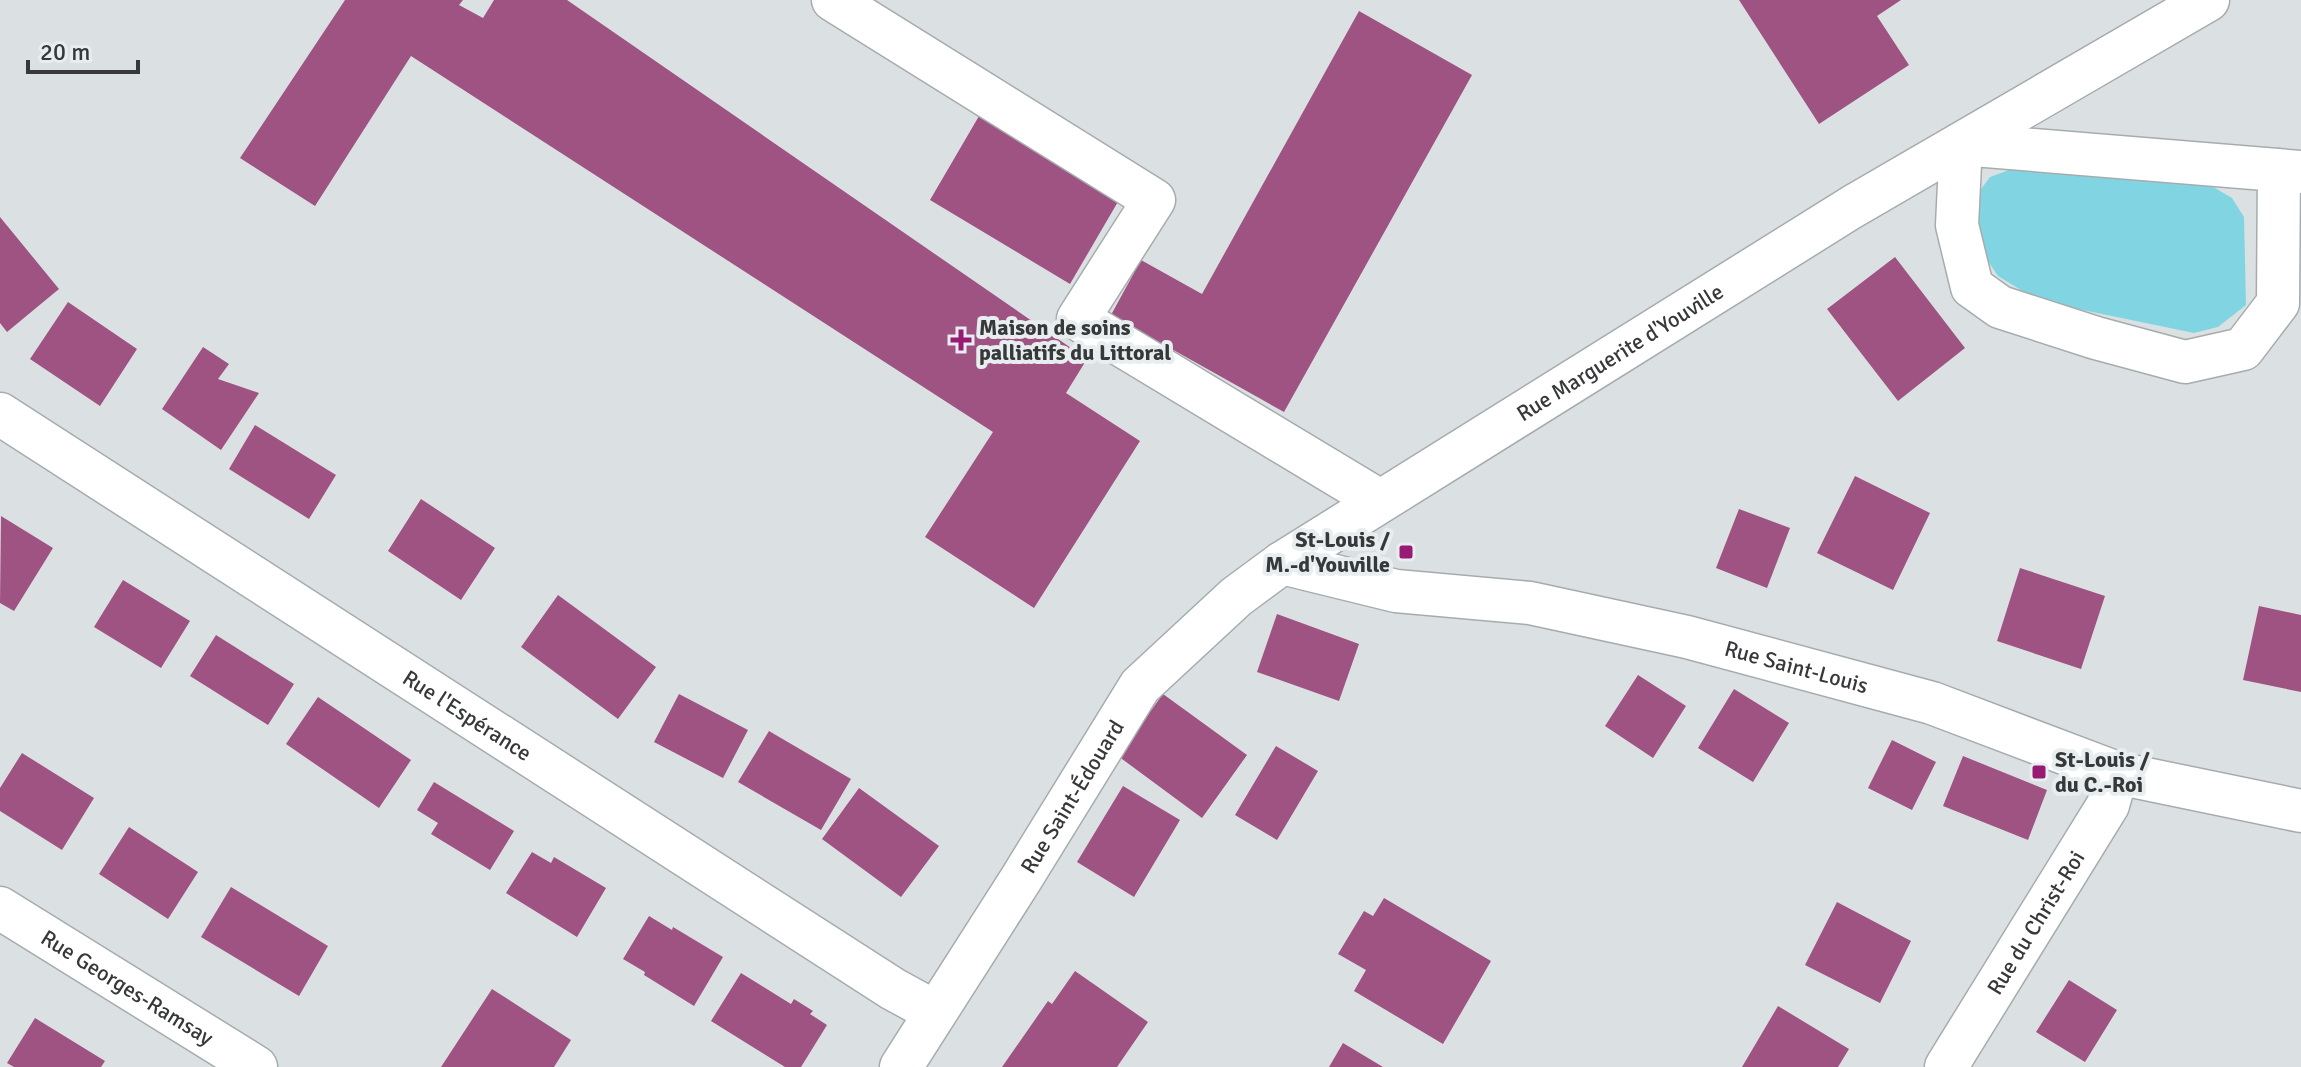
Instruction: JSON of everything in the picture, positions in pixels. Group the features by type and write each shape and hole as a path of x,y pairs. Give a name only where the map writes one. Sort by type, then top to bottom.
{"street":[{"path":"833,0 1154,200 1078,319 1380,501"},
{"name":"Rue Marguerite d'Youville","path":"1282,563 1852,207 2208,0"},
{"path":"1961,144 2290,171 2278,303 2243,349 2185,362 2000,307 1972,287 1957,225 1961,144"},
{"name":"Rue l'Espérance","path":"0,414 893,989 935,1012"},
{"name":"Rue Saint-Édouard","path":"901,1067 1140,686 1236,597 1282,563"},
{"name":"Rue Saint-Louis","path":"1282,563 1396,591 1530,603 1687,637 1932,703 2117,773 2301,811"},
{"name":"Rue du Christ-Roi","path":"1946,1067 2108,805 2117,773"},
{"name":"Rue Georges-Ramsay","path":"0,908 256,1067"}],"shaded area":[{"path":"2017,167 2210,185 2232,198 2244,217 2246,305 2218,327 2194,333 2039,301 1998,276 1978,246 1970,204 1990,177"}],"building":[{"path":"345,0 463,0 459,5 483,18 494,0 567,0 1087,359 1066,393 1140,441 1034,608 925,537 993,432 411,56 315,206 240,158"},
{"path":"1739,0 1901,0 1877,16 1909,65 1819,124"},
{"path":"1359,11 1472,75 1284,412 1111,315 1141,260 1202,294"},
{"path":"979,116 1119,200 1070,284 930,200"},
{"path":"0,217 59,289 7,332 0,323"},
{"path":"1895,257 1965,348 1898,401 1827,309"},
{"path":"68,302 137,349 100,406 30,359"},
{"path":"203,347 229,364 218,379 259,393 221,450 162,409"},
{"path":"255,425 336,475 309,519 229,469"},
{"path":"1855,476 1930,513 1893,590 1817,553"},
{"path":"421,499 495,548 461,600 388,551"},
{"path":"1739,509 1790,528 1767,588 1716,568"},
{"path":"1,516 53,548 14,611 0,603"},
{"path":"2020,568 2105,596 2081,669 1997,641"},
{"path":"123,580 190,621 161,668 94,627"},
{"path":"558,595 656,667 618,719 521,647"},
{"path":"2259,606 2301,615 2301,692 2243,680"},
{"path":"1277,614 1359,644 1339,701 1257,672"},
{"path":"216,635 294,684 268,725 190,676"},
{"path":"1638,675 1686,706 1653,758 1605,726"},
{"path":"1734,689 1789,723 1753,782 1698,748"},
{"path":"679,694 748,730 723,778 654,742"},
{"path":"1163,694 1247,755 1202,818 1118,756"},
{"path":"318,697 411,760 379,808 286,744"},
{"path":"769,731 851,779 821,830 738,782"},
{"path":"1892,740 1936,762 1912,810 1868,788"},
{"path":"1276,746 1318,771 1277,840 1235,815"},
{"path":"22,753 94,798 62,850 0,811 0,788"},
{"path":"1963,756 2047,790 2028,840 1943,806"},
{"path":"434,782 514,831 490,870 431,834 438,823 417,810"},
{"path":"1123,786 1180,820 1134,897 1077,862"},
{"path":"859,788 939,846 901,897 822,839"},
{"path":"129,827 198,872 168,919 99,874"},
{"path":"532,852 551,863 554,857 606,888 577,937 506,893"},
{"path":"231,887 328,946 299,996 201,937"},
{"path":"1384,898 1491,961 1443,1044 1354,991 1366,970 1338,954 1364,911 1373,916"},
{"path":"1837,902 1911,941 1880,1003 1805,965"},
{"path":"649,916 723,957 694,1006 623,959"},
{"path":"1075,971 1148,1022 1117,1067 1002,1067 1048,1001 1052,1004"},
{"path":"741,973 791,1004 794,999 827,1025 801,1067 785,1067 711,1021"},
{"path":"2069,980 2117,1010 2085,1062 2036,1032"},
{"path":"492,989 571,1040 554,1067 441,1067"},
{"path":"1778,1006 1849,1049 1838,1067 1742,1067"},
{"path":"35,1018 105,1061 101,1067 14,1067 7,1063"},
{"path":"1343,1043 1383,1067 1329,1067"}],"place":[{"name":"Maison de soins palliatifs du Littoral","path":"961,340"},
{"name":"St-Louis / M.-d'Youville","path":"1406,552"},
{"name":"St-Louis / du C.-Roi","path":"2039,772"}]}
